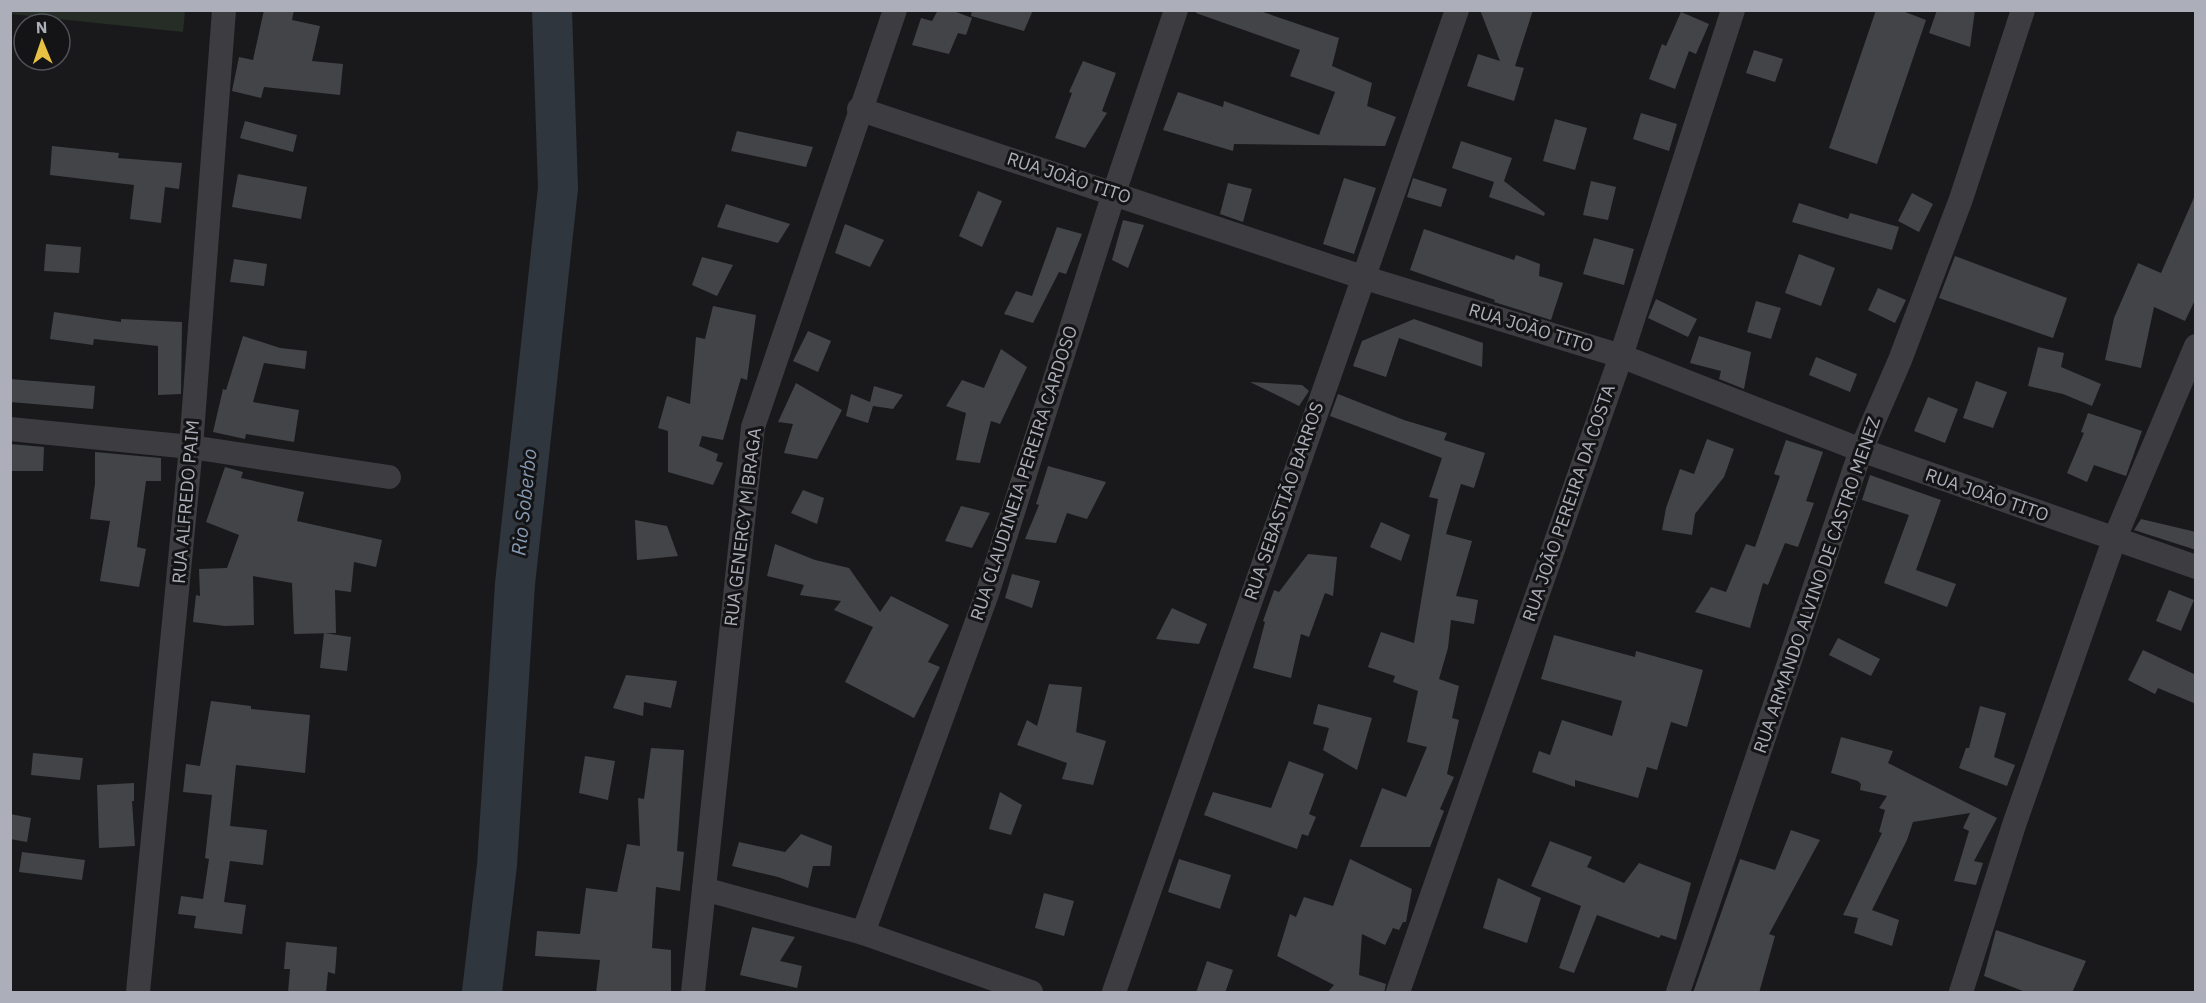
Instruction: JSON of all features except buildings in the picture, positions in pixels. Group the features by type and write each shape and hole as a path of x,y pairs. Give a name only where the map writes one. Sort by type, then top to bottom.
{"street":[{"name":"RUA ALFREDO PAIM","path":"138,993 191,447 224,10"},
{"name":"RUA GENERCY M BRAGA","path":"693,993 753,427 894,10"},
{"name":"RUA CLAUDINEIA PEREIRA CARDOSO","path":"863,933 987,594 1114,193 1176,10"},
{"name":"RUA SEBASTIÃO BARROS","path":"1114,993 1456,10"},
{"name":"RUA JOÃO PEREIRA DA COSTA","path":"1398,993 1621,356 1733,10"},
{"name":"RUA ARMANDO ALVINO DE CASTRO MENEZ","path":"1678,993 1861,450 1900,360 1961,199 2022,10"},
{"name":"RUA JOÃO TITO","path":"860,109 1362,277 1621,356 1861,450 2196,567"},
{"path":"1961,993 2014,825 2114,540 2196,346"},
{"path":"10,429 191,447 389,477"},
{"path":"704,889 863,933 1031,993"}],"shaded area":[{"path":"11,10 185,10 183,32 72,20 72,12 12,12 11,14"}],"waterway":[{"name":"Rio Soberbo","path":"482,992 497,865 515,584 558,188 552,10"}]}
